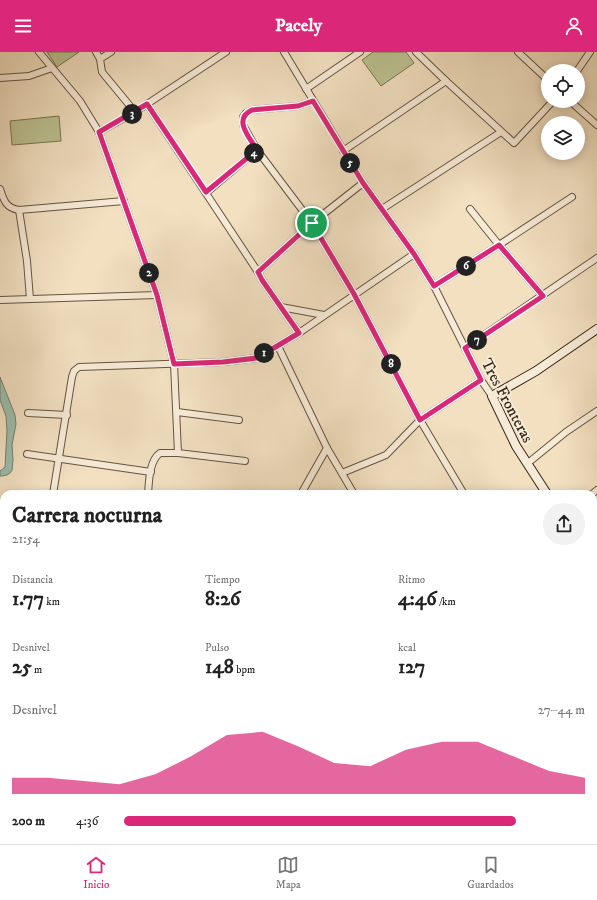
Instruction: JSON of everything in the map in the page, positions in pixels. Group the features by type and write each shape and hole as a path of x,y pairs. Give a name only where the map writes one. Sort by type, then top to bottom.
{"street":[{"path":"39,52 80,101 99,132 157,295 174,364 178,453"},
{"path":"96,52 100,59 102,72 135,112"},
{"path":"100,59 110,52"},
{"path":"99,132 135,112 226,52"},
{"name":"Tres Fronteras","path":"284,52 363,183 414,254 434,286 481,380 492,396 516,446 545,490"},
{"path":"306,89 360,52"},
{"path":"416,52 501,132 514,142 546,108"},
{"path":"518,52 541,73"},
{"path":"581,64 590,52"},
{"path":"0,78 29,76 52,68"},
{"path":"343,151 446,81"},
{"path":"313,101 298,106 252,110 246,113 243,117 243,125 257,150 312,223 354,294 420,420 462,490"},
{"path":"147,104 206,192 262,280 299,333"},
{"path":"578,108 597,125"},
{"path":"382,209 501,132"},
{"path":"206,192 257,150"},
{"path":"258,272 312,223 363,183"},
{"path":"0,189 5,204 13,209 19,210 124,201"},
{"path":"434,286 572,197"},
{"path":"470,209 543,296"},
{"path":"19,210 27,261 30,299"},
{"path":"54,490 72,377 74,371 79,367 223,362 257,358 299,333 414,254"},
{"path":"465,348 597,258"},
{"path":"0,300 157,295"},
{"path":"281,307 324,315"},
{"path":"492,396 536,371 597,329"},
{"path":"278,346 327,448 352,490"},
{"path":"342,473 386,455 420,420 481,380"},
{"path":"528,463 566,432 597,411"},
{"path":"177,412 239,420"},
{"path":"28,413 67,415"},
{"path":"302,490 327,448"},
{"path":"149,490 154,459 160,453 178,453 245,461"},
{"path":"27,454 151,472"}],"green space":[{"path":"47,52 79,52 57,67"},
{"path":"373,52 406,52 414,63 381,86 362,60"},
{"path":"59,116 61,141 12,145 10,121"}],"shaded area":[{"path":"0,377 15,415 16,424 12,445 12,470 4,476 0,476 0,471 5,467 7,431 6,416 0,400"}],"route":[{"path":"313,101 363,183 414,254 434,286 499,245 543,296 465,348 481,380 420,420 354,294 312,223 258,272 299,333 257,358 223,362 174,364 157,295 99,132 147,104 206,192 257,150 243,125 243,117 246,113 252,110 298,106 313,101"}]}
